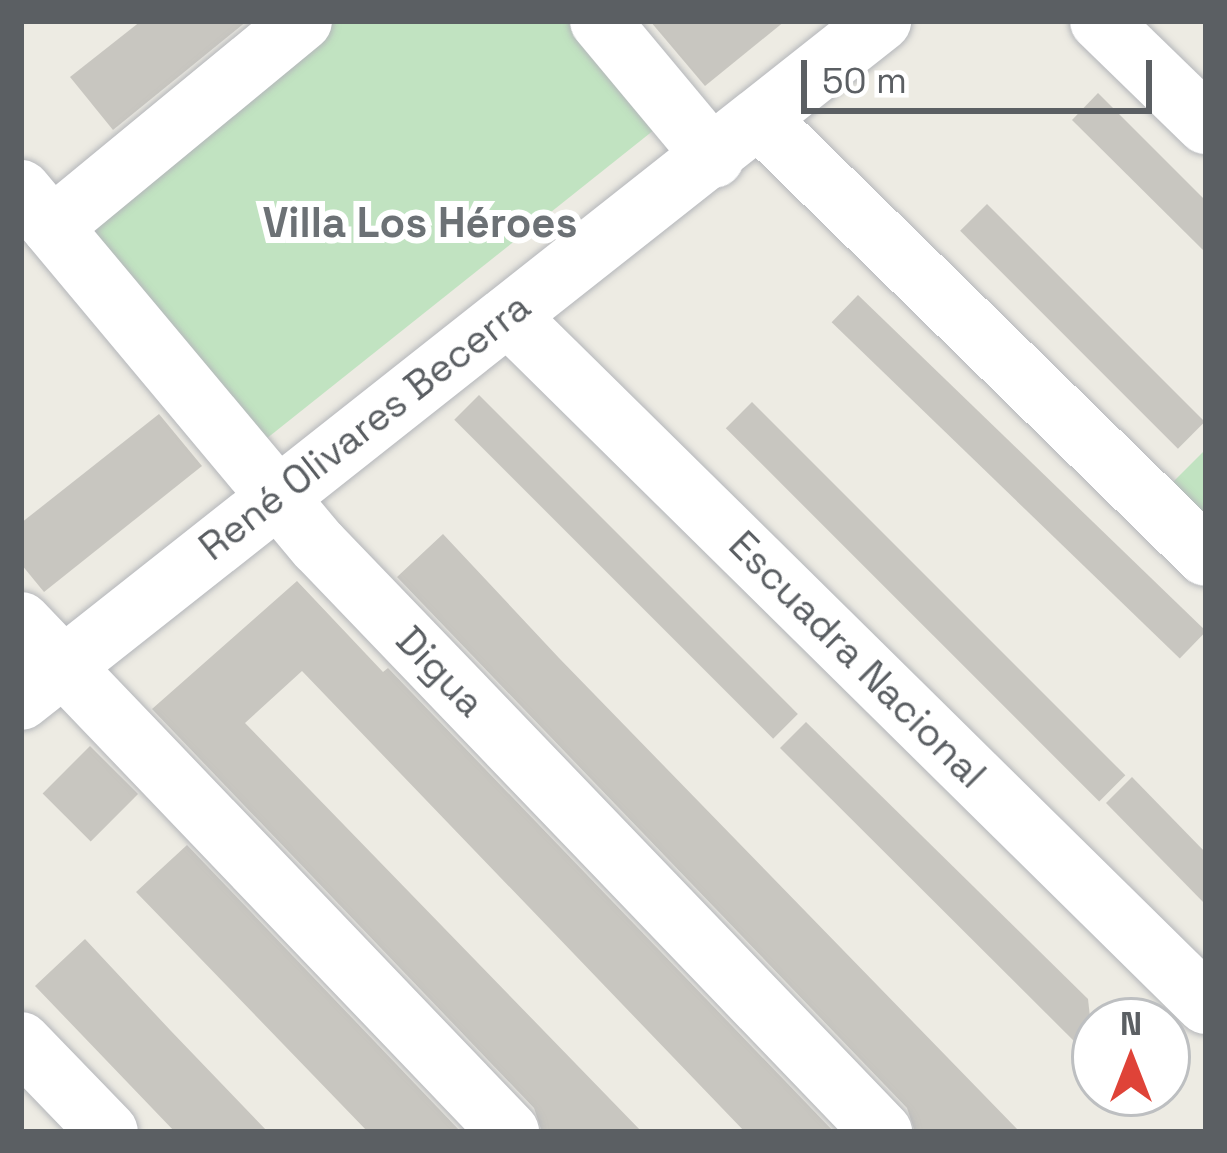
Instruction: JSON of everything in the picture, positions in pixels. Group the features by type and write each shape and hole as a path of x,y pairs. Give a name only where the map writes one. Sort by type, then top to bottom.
{"street":[{"path":"36,208 302,21"},
{"path":"600,21 714,158"},
{"name":"René Olivares Becerra","path":"40,685 273,494 714,158 881,21"},
{"path":"1100,21 1206,124"},
{"path":"761,121 1206,556"},
{"name":"Digua","path":"36,208 273,494 882,1132"},
{"name":"Escuadra Nacional","path":"508,316 1206,1004"},
{"path":"21,622 40,685 508,1132"},
{"path":"21,1042 108,1132"}],"green space":[{"path":"322,21 577,21 659,126 266,439 84,237"},
{"path":"1206,449 1206,517 1172,483"}],"building":[{"path":"141,21 247,21 113,130 70,77"},
{"path":"650,21 785,21 705,86"},
{"path":"1098,93 1206,201 1206,253 1072,120"},
{"path":"987,204 1205,422 1178,449 960,231"},
{"path":"858,295 1206,631 1180,659 832,322"},
{"path":"479,395 798,714 773,739 454,420"},
{"path":"752,402 1125,775 1099,802 726,428"},
{"path":"159,414 202,466 44,592 21,564 21,523"},
{"path":"443,534 1020,1132 915,1132 907,1108 397,577"},
{"path":"297,581 383,672 388,668 834,1132 745,1132 302,671 245,723 642,1132 542,1132 534,1108 152,709"},
{"path":"806,722 1086,997 1071,997 1071,1038 780,748"},
{"path":"90,746 138,794 91,841 43,793"},
{"path":"1132,777 1206,853 1206,905 1106,803"},
{"path":"187,845 461,1132 368,1132 136,892"},
{"path":"85,939 268,1132 175,1132 35,986"}],"district":[{"name":"Villa Los Héroes","path":"420,223"}]}
